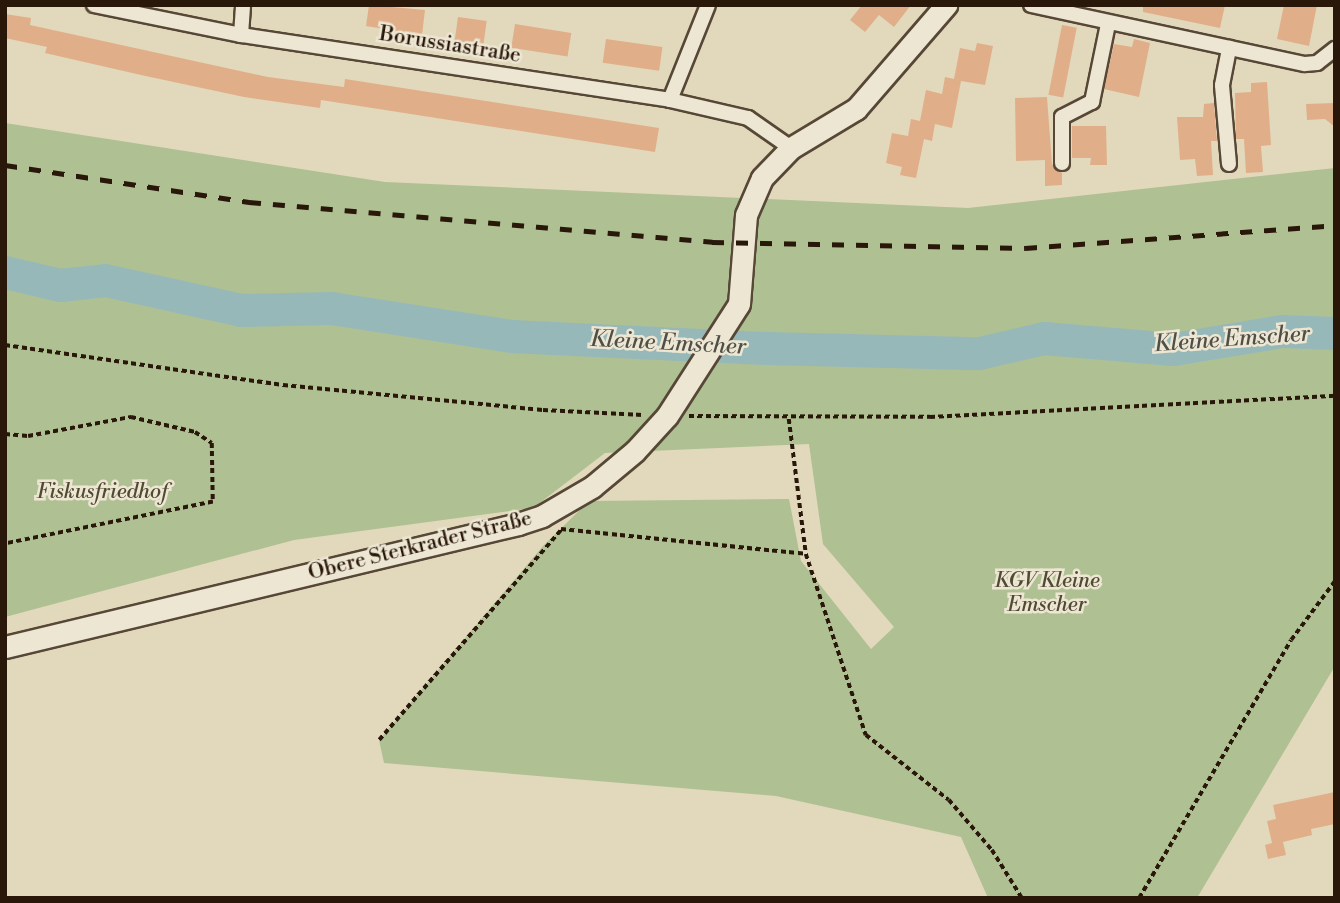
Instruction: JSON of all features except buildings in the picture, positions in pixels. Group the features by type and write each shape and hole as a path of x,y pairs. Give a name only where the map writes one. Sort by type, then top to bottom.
{"street":[{"name":"Borussiastraße","path":"94,5 241,35 670,100 748,118 790,148"},
{"path":"241,35 243,5"},
{"path":"670,100 708,5"},
{"name":"Obere Sterkrader Straße","path":"5,647 542,516 592,487 667,415 739,304 746,215 762,178 790,148 856,109 946,5"},
{"path":"1031,5 1108,24 1305,64 1317,63 1335,49"},
{"path":"1062,163 1062,117 1092,102 1108,24"},
{"path":"1229,48 1222,85 1229,164"}],"path":[{"path":"5,345 283,386 542,410 667,415 930,417 1335,396"},
{"path":"5,434 28,436 131,417 195,432 212,443 214,502 5,544"},
{"path":"789,418 806,554 866,735 949,800 992,850 1022,898"},
{"path":"542,516 562,529 806,554"},
{"path":"379,740 562,529"},
{"path":"1139,898 1291,640 1335,581"}],"green space":[{"path":"5,123 385,182 968,208 1335,168 1335,666 1197,898 988,898 961,837 776,796 384,763 379,740 543,546 589,501 789,499 801,561 871,649 894,627 823,544 809,444 605,453 533,508 294,540 5,617"}],"waterway":[{"name":"Kleine Emscher","path":"5,272 60,285 105,280 241,310 331,308 511,336 768,348 979,353 1044,338 1173,349 1282,331 1335,333"}],"railway":[{"path":"5,165 249,202 712,242 1025,248 1335,225"}],"park label":[{"name":"Fiskusfriedhof","path":"102,492"},
{"name":"KGV Kleine Emscher","path":"1047,593"}]}
